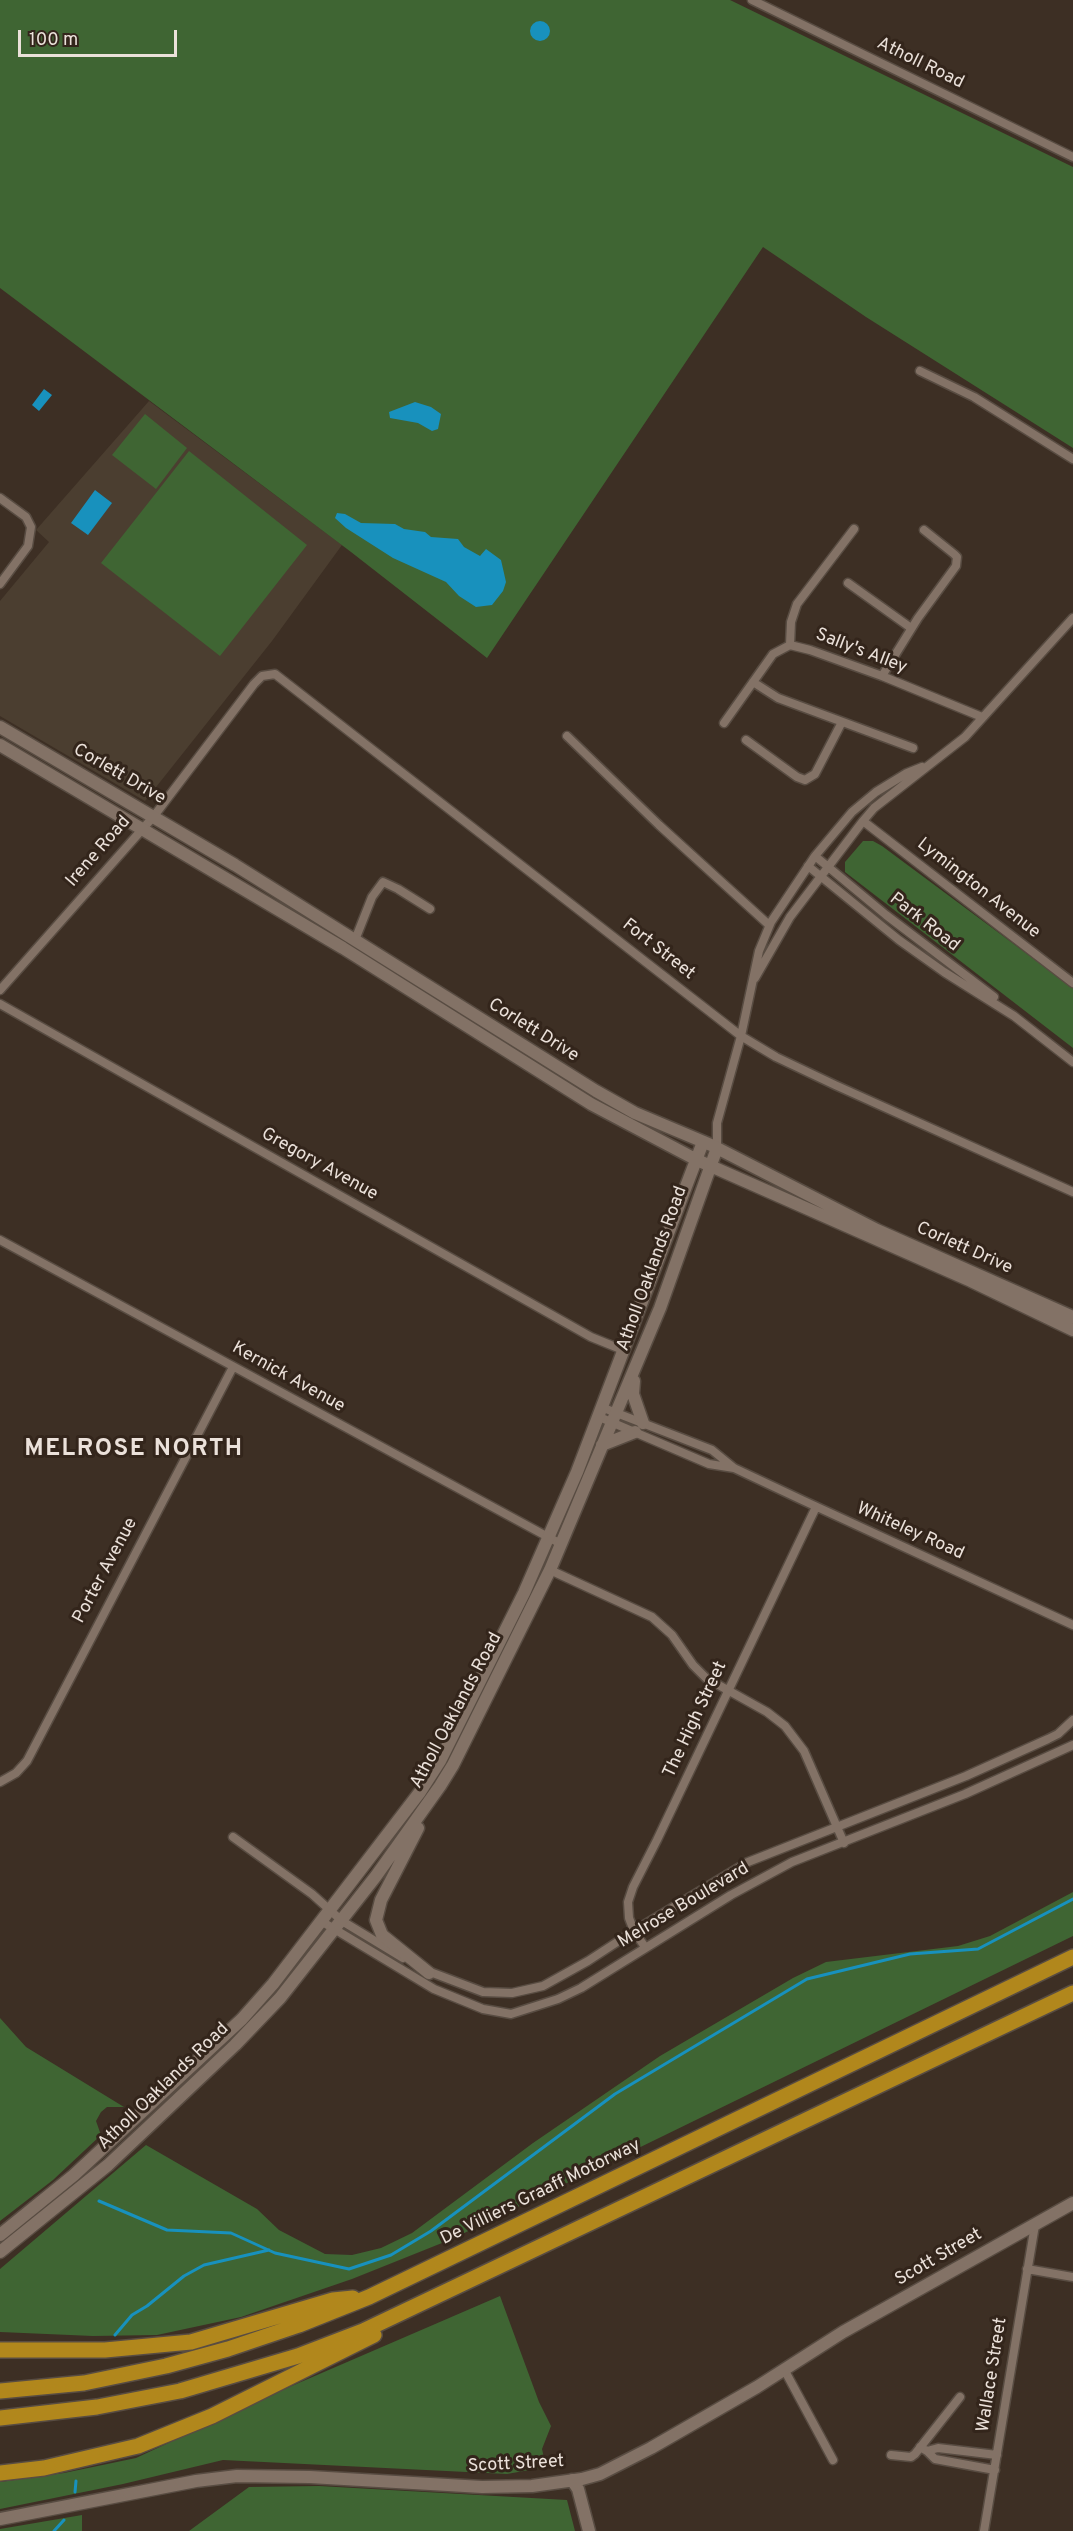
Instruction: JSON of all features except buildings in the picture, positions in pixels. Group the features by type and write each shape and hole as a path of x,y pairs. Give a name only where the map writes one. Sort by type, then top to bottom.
{"highway":[{"name":"De Villiers Graaff Motorway","path":"0,2391 84,2383 166,2366 228,2349 299,2325 369,2297 1073,1957"},
{"path":"0,2418 97,2407 180,2391 298,2356 423,2304 1073,1993"},
{"path":"1,2350 105,2350 191,2342 333,2300 369,2297"},
{"path":"0,2472 44,2468 112,2454 176,2432 345,2351 423,2304"}],"street":[{"name":"Atholl Road","path":"752,0 1073,157"},
{"path":"920,371 974,397 1073,459"},
{"path":"0,498 26,517 31,527 28,546 0,584"},
{"path":"790,645 791,622 797,604 854,529"},
{"path":"882,676 912,628 953,573 957,562 954,554 924,530"},
{"path":"848,583 912,628"},
{"name":"Atholl Oaklands Road","path":"755,978 790,917 874,808 954,748 1073,618"},
{"name":"Sally's Alley","path":"724,723 773,654 790,645 882,676 982,717"},
{"name":"Fort Street","path":"262,676 275,674 282,678 741,1036 776,1057 835,1085 1073,1192"},
{"name":"Irene Road","path":"0,990 154,816 262,676"},
{"path":"753,682 778,698 913,748"},
{"path":"746,740 804,780 815,774 842,722"},
{"name":"Corlett Drive","path":"0,727 154,816 596,1091 649,1121 717,1148 877,1230 1073,1317"},
{"path":"567,736 658,825 769,925"},
{"name":"Corlett Drive","path":"0,746 343,948 591,1104 697,1160 971,1281 1073,1330"},
{"name":"Atholl Oaklands Road","path":"0,2252 108,2165 235,2045 280,1998 338,1926 429,1802 453,1765 550,1570 674,1273 717,1148 717,1123 741,1036 759,951 769,925 814,856 865,800 907,773 934,762"},
{"name":"Lymington Avenue","path":"863,821 1073,983"},
{"name":"Park Road","path":"814,856 886,915 996,998 1014,1016"},
{"name":"Park Road","path":"808,866 906,945 1014,1016 1073,1062"},
{"path":"355,940 372,897 383,882 430,909"},
{"name":"Gregory Avenue","path":"0,1004 591,1337 623,1350"},
{"name":"Atholl Oaklands Road","path":"0,2235 74,2175 242,2019 273,1984 420,1792 440,1761 524,1593 577,1472 703,1142 717,1123"},
{"name":"Kernick Avenue","path":"0,1240 561,1544"},
{"path":"647,1292 663,1277 674,1273"},
{"name":"Porter Avenue","path":"0,1782 16,1773 27,1761 233,1367"},
{"path":"602,1445 639,1427 633,1395 636,1368"},
{"name":"Whiteley Road","path":"599,1412 712,1450 734,1468 1073,1625"},
{"name":"Whiteley Road","path":"639,1427 709,1464 734,1468"},
{"name":"The High Street","path":"645,1947 634,1931 628,1912 628,1902 633,1887 816,1507"},
{"path":"550,1570 652,1617 672,1635 699,1672 773,1716 797,1739 809,1760 844,1843"},
{"name":"Melrose Boulevard","path":"321,1921 338,1926 429,1972 483,1992 497,1994 521,1992 554,1981 741,1866 966,1776 1058,1734 1073,1720"},
{"name":"Melrose Boulevard","path":"233,1837 312,1894 329,1910 338,1926 434,1989 483,2009 511,2014 558,1999 580,1988 755,1881 792,1863 965,1794 1073,1745"},
{"path":"429,1802 381,1900 376,1920 382,1935 429,1972"},
{"name":"Scott Street","path":"0,2519 196,2481 237,2476 310,2477 482,2487 577,2483 651,2448 785,2371 843,2332 1073,2203"},
{"name":"Wallace Street","path":"984,2531 1035,2224"},
{"path":"1028,2269 1073,2277"},
{"path":"785,2371 833,2460"},
{"path":"891,2455 911,2457 924,2449 960,2397"},
{"path":"924,2449 938,2448 997,2455"},
{"path":"924,2449 935,2459 995,2470"},
{"path":"577,2483 589,2531"}],"shaded area":[{"path":"149,401 342,545 272,641 145,801 0,716 0,601 49,542 36,530"}],"green space":[{"path":"0,0 730,0 1073,167 1073,448 866,317 763,247 487,658 351,552 0,288"},
{"path":"145,414 187,448 156,489 112,455"},
{"path":"189,451 307,545 220,656 101,563"},
{"path":"863,841 873,841 882,846 1073,988 1073,1048 845,872 845,862"},
{"path":"1073,1892 1073,1936 452,2239 352,2279 241,2317 157,2335 93,2336 0,2332 0,2269 146,2145 257,2209 279,2230 325,2254 352,2255 381,2248 412,2233 533,2143 660,2056 793,1978 826,1962 958,1946 990,1936"},
{"path":"0,2018 26,2047 124,2107 107,2107 101,2112 96,2121 101,2135 53,2180 0,2221"},
{"path":"500,2296 539,2402 551,2426 542,2449 546,2467 507,2474 223,2460 123,2484 0,2509 0,2482 64,2473 136,2458 280,2391"},
{"path":"319,2486 567,2500 575,2531 189,2531 249,2487"},
{"path":"82,2515 82,2531 0,2531 0,2529"}],"water":[{"path":"536,21 544,21 550,27 550,35 544,41 536,41 530,35 530,27"},
{"path":"44,389 52,395 39,411 32,405"},
{"path":"415,402 431,407 441,414 438,429 432,431 418,423 390,418 389,412"},
{"path":"95,490 112,503 88,535 71,523"},
{"path":"337,513 345,514 361,523 395,524 404,529 425,532 431,537 458,539 464,547 480,556 486,549 501,560 506,582 503,591 492,605 476,607 459,596 446,582 393,558 346,528 335,518"}],"waterway":[{"path":"99,2201 167,2230 231,2233 275,2253 349,2269 391,2255 431,2231 615,2094 807,1979 910,1954 978,1949 1073,1899"},
{"path":"115,2335 132,2315 147,2306 184,2276 204,2265 269,2250"},
{"path":"75,2492 76,2481"},
{"path":"54,2531 64,2520"}],"district":[{"name":"MELROSE NORTH","path":"134,1450"}]}
